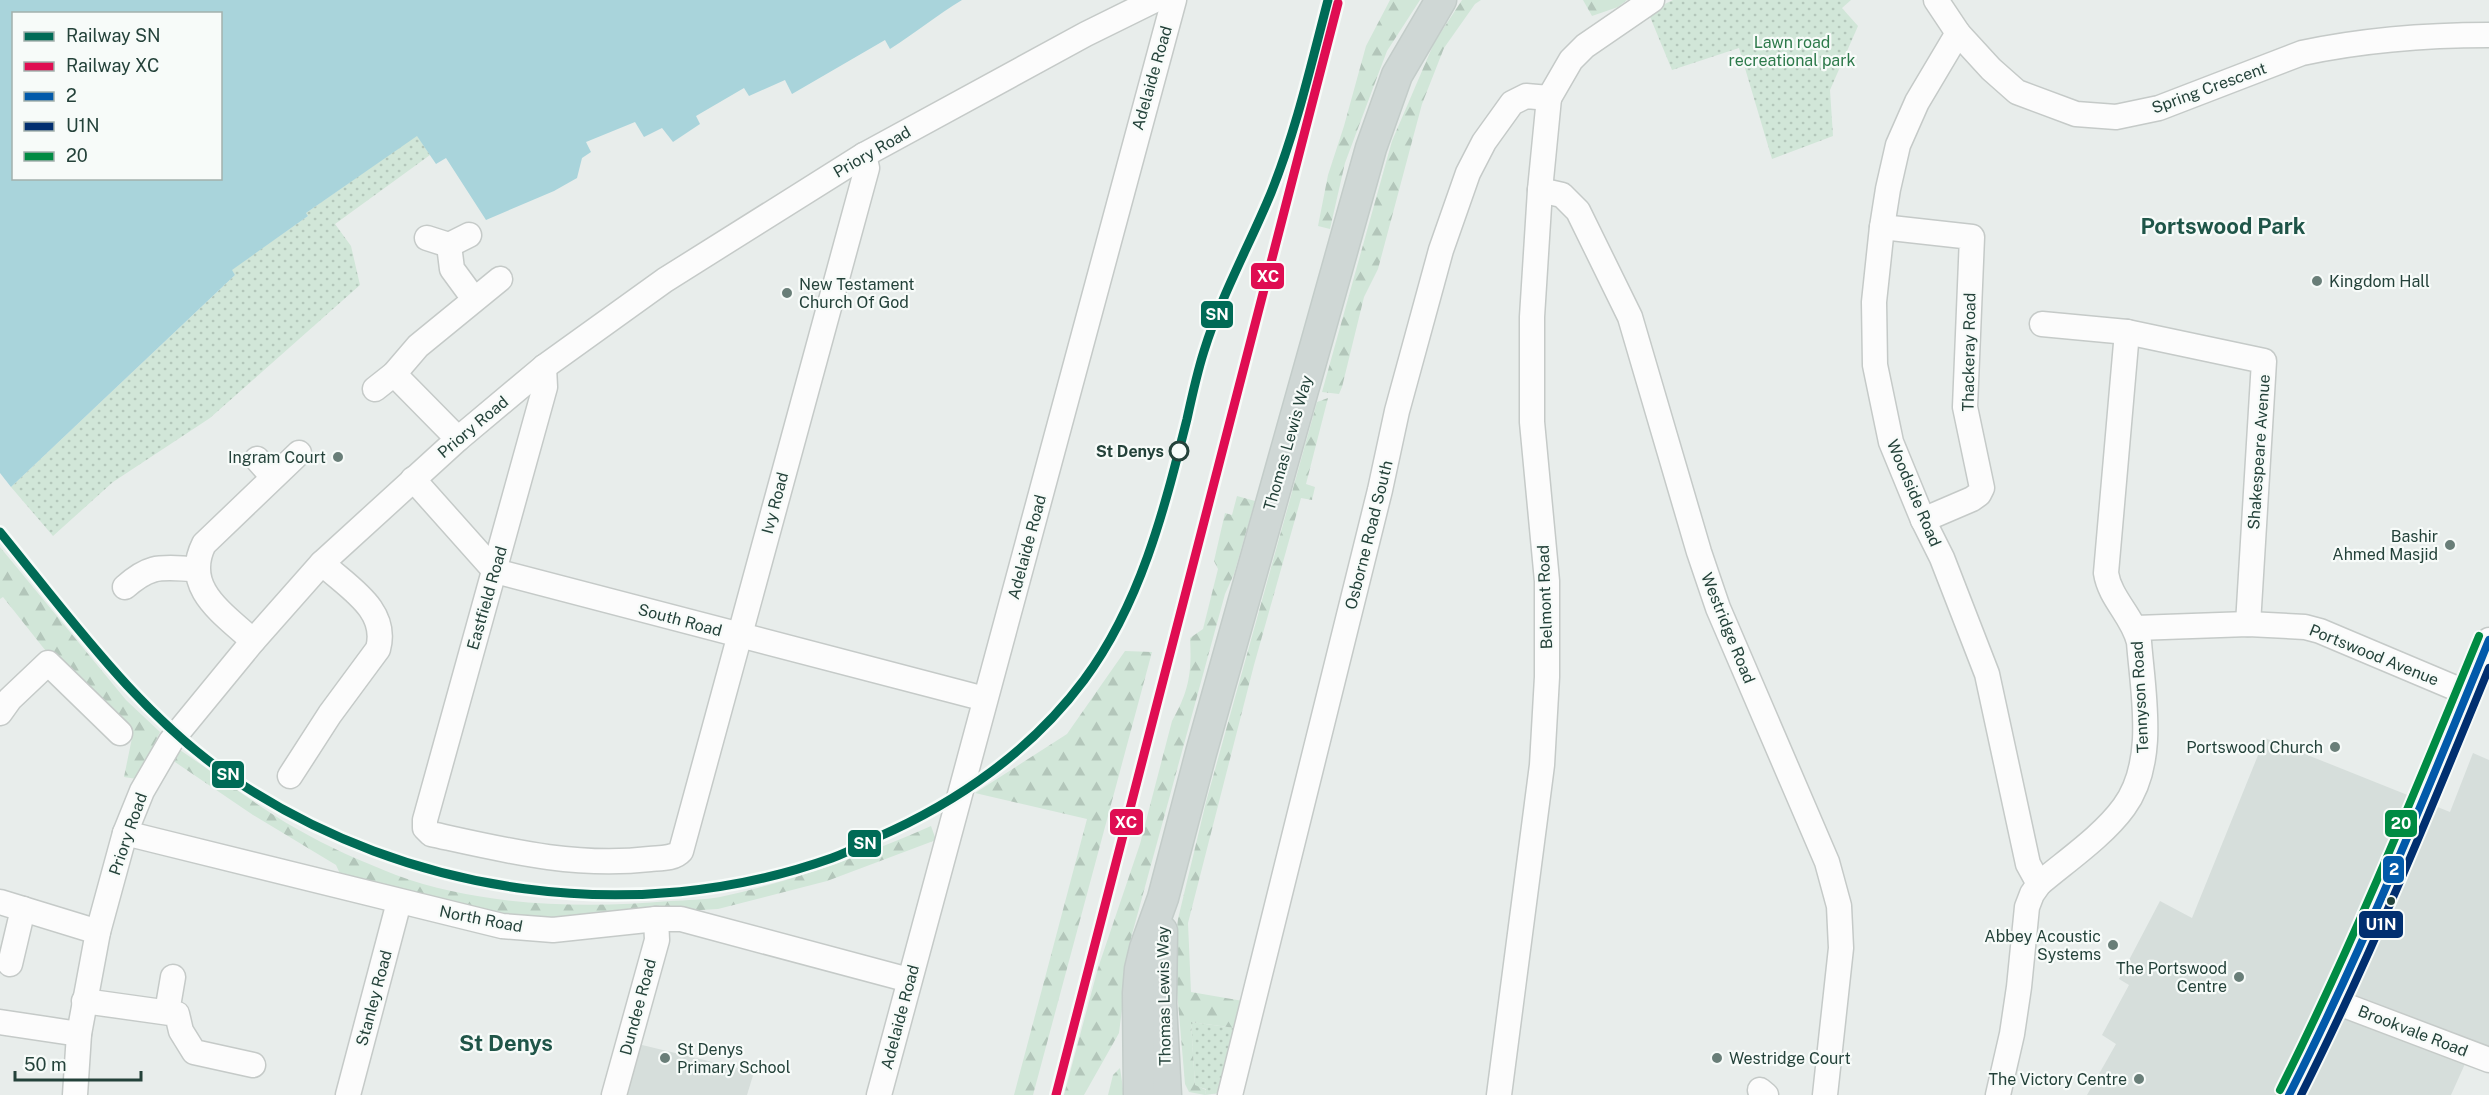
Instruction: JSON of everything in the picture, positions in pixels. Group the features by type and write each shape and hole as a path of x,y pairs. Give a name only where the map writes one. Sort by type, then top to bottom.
{"main road":[{"name":"Thomas Lewis Way","path":"1138,1095 1137,1016 1140,969 1145,948 1163,898 1201,753 1371,148 1397,75 1441,0"},
{"name":"Thomas Lewis Way","path":"1163,898 1161,1004 1166,1095"}],"street":[{"name":"Priory Road","path":"75,1095 79,1034 98,932 125,833 142,791 159,758 253,641 321,563 458,439 544,368 665,280 864,155 1086,34 1155,0"},
{"name":"Adelaide Road","path":"879,1095 1174,0"},
{"path":"1549,98 1558,78 1572,60 1597,37 1652,0"},
{"name":"Spring Crescent","path":"1936,0 1958,33 1991,69 2017,92 2076,114 2116,117 2159,108 2302,53 2324,48 2450,35 2489,35"},
{"name":"Woodside Road","path":"1958,33 1917,102 1898,145 1882,227 1874,302 1875,365 1891,442 1923,520 1942,558 1987,674 2028,864 2039,884"},
{"name":"Osborne Road South","path":"1230,1095 1380,490 1397,411 1440,250 1468,173 1502,114 1519,98 1526,96 1549,98"},
{"name":"Belmont Road","path":"1499,1095 1542,765 1547,677 1547,581 1532,422 1532,317 1540,190 1549,98"},
{"name":"Ivy Road","path":"681,851 867,168 864,155"},
{"name":"Westridge Road","path":"1540,190 1562,195 1578,210 1630,317 1699,552 1718,608 1827,862 1839,906 1841,948 1826,1095"},
{"name":"Thackeray Road","path":"1882,227 1972,237 1965,407 1982,488 1979,494 1972,499 1923,520"},
{"path":"448,239 452,269 474,299"},
{"path":"375,389 394,374 418,346 500,279"},
{"name":"Shakespeare Avenue","path":"2043,324 2127,332 2264,361 2248,624"},
{"name":"Tennyson Road","path":"1998,1095 2012,1034 2027,907 2032,894 2039,884 2105,827 2124,807 2137,784 2145,751 2139,642 2136,628 2108,584 2106,573 2127,332"},
{"name":"Eastfield Road","path":"544,368 545,387 425,820 425,828 431,834 549,859 641,860 673,856 681,851"},
{"path":"394,374 458,439"},
{"path":"253,641 202,590 196,569 197,557 204,544 265,468 298,453"},
{"path":"413,479 495,572"},
{"path":"290,776 340,680 378,649 381,627 370,607 321,563"},
{"path":"126,587 138,576 155,568 196,569"},
{"name":"South Road","path":"495,572 985,699"},
{"name":"Portswood Avenue","path":"2136,628 2248,624 2305,627 2477,682"},
{"path":"2289,1095 2337,1002 2477,682 2489,640"},
{"path":"0,713 16,692 48,663 120,734"},
{"name":"North Road","path":"125,833 502,926 553,930 657,919 681,919 909,980"},
{"name":"Stanley Road","path":"348,1095 399,902"},
{"path":"10,964 11,905 98,932"},
{"name":"Dundee Road","path":"614,1095 657,940 657,919"},
{"path":"167,1012 173,977"},
{"path":"84,1001 177,1014 181,1031 194,1052 252,1065"},
{"name":"Brookvale Road","path":"2337,1002 2489,1060"},
{"path":"0,1022 79,1034"}],"shaded area":[{"path":"2265,738 2450,812 2473,753 2489,760 2489,1051 2473,1046 2451,1095 2087,1095 2116,1044 2102,1035 2129,985 2119,979 2160,901 2192,918"},
{"name":"St Denys Primary School","path":"638,1044 754,1072 747,1095 625,1095"}],"green space":[{"path":"1390,0 1420,0 1387,51 1345,163 1330,229 1318,226 1328,175 1366,46"},
{"path":"1462,0 1481,0 1475,4 1444,48 1422,104 1378,269 1364,297 1342,387 1339,394 1322,392 1392,141 1434,43"},
{"path":"1583,0 1627,0 1618,7 1592,16"},
{"name":"Lawn road recreational park","path":"1673,0 1851,0 1842,8 1858,26 1830,90 1833,136 1772,159 1739,48 1672,70 1648,12"},
{"path":"417,135 430,155 335,224 351,246 360,285 210,418 113,482 53,536 11,487 235,275 231,270 308,216 306,213"},
{"path":"1328,398 1306,484 1315,487 1312,500 1301,498 1254,665 1188,923 1191,992 1243,1001 1235,1028 1191,1022 1195,1085 1206,1090 1205,1095 1189,1092 1185,1084 1174,955 1178,919 1206,802 1317,402"},
{"path":"1237,496 1255,501 1234,574 1225,594 1131,938 1119,1033 1084,1095 1064,1095 1098,968 1140,844 1172,721 1186,691 1190,672 1190,638 1203,629 1218,569 1214,561 1225,513 1232,515"},
{"path":"0,547 126,700 160,732 137,779 124,777 133,733 53,660 3,597 0,599"},
{"path":"1125,651 1152,652 1033,1095 1014,1095 1087,819 975,793 1067,734"},
{"path":"180,750 267,811 333,848 396,875 428,885 496,899 532,903 602,905 714,898 747,891 827,867 931,826 936,840 827,881 718,909 548,919 488,913 341,876 336,865 253,815 172,760"},
{"path":"1191,1022 1235,1028 1219,1093 1205,1095 1206,1089 1195,1086"},
{"path":"1120,1068 1124,1095 1108,1095 1113,1075"}],"water":[{"path":"0,0 962,0 890,49 885,40 792,94 785,80 749,96 744,88 696,116 700,124 673,142 662,128 644,137 635,122 586,142 591,152 582,158 577,178 554,191 486,220 446,158 436,164 417,136 306,213 308,216 232,270 235,275 11,487 0,473"}],"railway":[{"path":"1325,47 1339,0"}],"rail line":[{"name":"SN","path":"0,532 108,665 168,726 201,755 235,780 302,820 374,851 448,874 524,889 602,895 680,892 757,880 838,856 937,808 992,772 1041,729 1064,705 1104,650 1136,588 1148,555 1169,487 1204,351 1280,170 1328,0"},
{"name":"XC","path":"1056,1095 1338,3"}],"transit line":[{"name":"20","path":"2280,1090 2359,922 2479,636"},
{"name":"2","path":"2289,1095 2369,927 2489,640"},
{"name":"U1N","path":"2301,1095 2376,937 2489,668"}],"place":[{"name":"Kingdom Hall","path":"2317,281"},
{"name":"New Testament Church Of God","path":"787,293"},
{"name":"St Denys","path":"1179,451"},
{"name":"Ingram Court","path":"338,457"},
{"name":"Bashir Ahmed Masjid","path":"2450,545"},
{"name":"Portswood Church","path":"2335,747"},
{"name":"Abbey Acoustic Systems","path":"2113,945"},
{"name":"The Portswood Centre","path":"2239,977"},
{"name":"St Denys Primary School","path":"665,1058"},
{"name":"Westridge Court","path":"1717,1058"},
{"name":"The Victory Centre","path":"2139,1079"}],"district":[{"name":"Portswood Park","path":"2223,226"},
{"name":"St Denys","path":"506,1043"}]}
